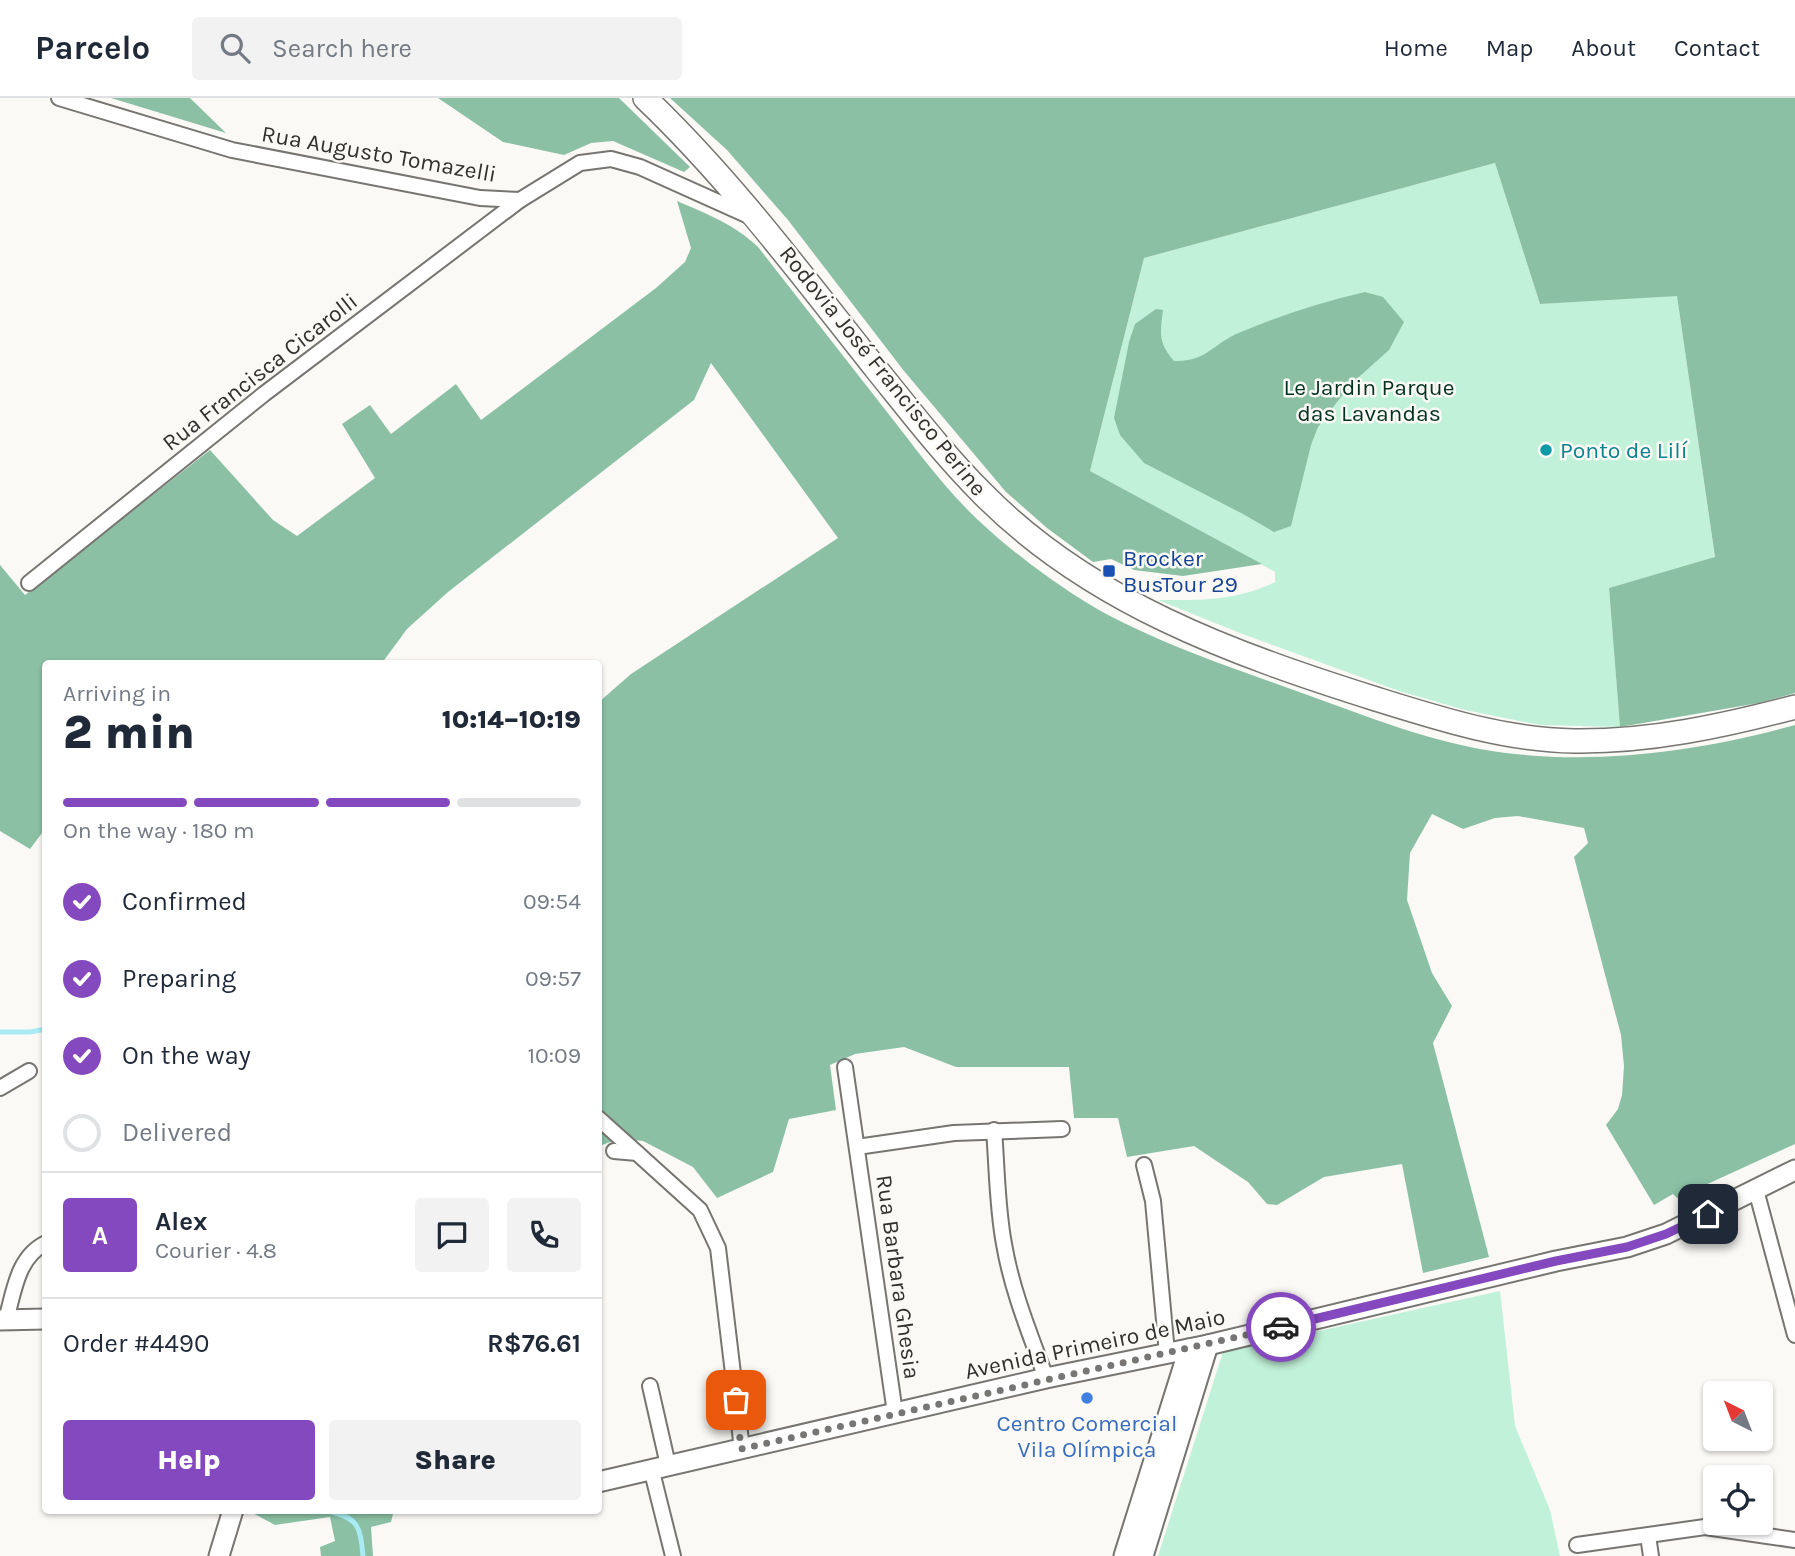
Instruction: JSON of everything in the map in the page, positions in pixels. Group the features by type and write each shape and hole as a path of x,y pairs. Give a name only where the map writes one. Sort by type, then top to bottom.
{"main road":[{"name":"Rodovia José Francisco Perine","path":"645,98 705,159 760,221 953,464 1014,525 1052,555 1095,583 1182,630 1261,661 1431,716 1472,727 1533,737 1573,741 1648,738 1708,728 1795,706"},
{"name":"Avenida Primeiro de Maio","path":"602,1481 1046,1378 1198,1347 1556,1261 1627,1247 1666,1234 1795,1170"},
{"path":"3,1320 42,1319"},
{"path":"1124,1556 1198,1347"},
{"path":"1143,1556 1182,1398"},
{"path":"219,1556 232,1514"}],"street":[{"name":"Rua Augusto Tomazelli","path":"59,98 232,150 480,198 520,200 580,163 611,159 640,167 760,221"},
{"name":"Rua Francisca Cicarolli","path":"29,583 264,394 520,200"},
{"name":"Rua Barbara Ghesia","path":"845,1067 895,1413"},
{"path":"0,1087 29,1071"},
{"path":"602,1122 700,1210 718,1248 741,1449"},
{"path":"857,1147 940,1134 1062,1129"},
{"path":"994,1130 1007,1262 1021,1311 1046,1378"},
{"path":"614,1152 637,1153"},
{"path":"1144,1165 1154,1215 1167,1353"},
{"path":"1756,1189 1795,1335"},
{"path":"3,1320 21,1266 34,1248 42,1245"},
{"path":"650,1386 675,1555"},
{"path":"1577,1545 1705,1527 1795,1540"},
{"path":"1648,1536 1651,1556"}],"green space":[{"path":"111,98 190,98 226,133"},
{"path":"438,98 619,98 690,167 684,172 613,141 591,143 564,155 503,142"},
{"path":"670,98 1795,98 1795,693 1759,703 1620,727 1609,588 1715,557 1677,296 1540,304 1495,163 1144,258 1090,471 1262,564 1183,576 1134,570 1111,559 1093,562 1047,528 1006,492 904,371 788,220 727,150"},
{"name":"Le Jardin Parque das Lavandas","path":"1495,163 1540,304 1677,295 1715,558 1609,588 1620,727 1540,725 1465,710 1399,691 1158,600 1204,599 1246,593 1275,582 1275,572 1090,471 1144,258"},
{"path":"677,201 730,226 758,247 931,468 978,520 1029,563 1067,590 1106,614 1170,644 1387,724 1489,751 1550,757 1621,756 1691,748 1795,725 1795,1144 1677,1198 1673,1194 1654,1205 1606,1125 1618,1109 1624,1066 1621,1035 1574,857 1588,843 1584,828 1518,816 1495,818 1463,829 1432,814 1410,853 1407,900 1432,973 1452,1006 1433,1043 1489,1257 1423,1273 1402,1164 1324,1177 1277,1205 1267,1204 1248,1182 1194,1146 1127,1157 1118,1118 1074,1118 1069,1067 956,1067 904,1047 855,1054 830,1065 836,1110 789,1119 773,1172 717,1198 693,1167 643,1141 619,1139 602,1145 602,699 631,674 838,538 711,363 694,400 448,592 407,629 384,660 42,660 42,833 30,849 0,831 0,565 25,595 210,450 273,520 297,536 375,478 342,424 370,405 391,434 456,384 481,420 656,288 685,262 691,248"},
{"path":"1365,292 1383,297 1404,322 1389,350 1350,385 1318,427 1291,526 1274,532 1144,463 1120,435 1114,418 1129,342 1135,324 1156,309 1163,310 1163,343 1174,361 1202,355 1231,336 1271,320"},
{"path":"1500,1291 1515,1426 1550,1510 1560,1556 1158,1556 1223,1352"},
{"path":"254,1514 393,1514 391,1522 371,1527 373,1556 321,1556 320,1547 335,1541 330,1517 275,1525"}],"waterway":[{"path":"0,1032 42,1030"},
{"path":"338,1514 355,1524 363,1556"}],"way so far":[{"path":"736,1400 741,1449 1281,1327"}],"place":[{"name":"Ponto de Lilí","path":"1546,450"},
{"name":"Brocker BusTour 29","path":"1109,571"},
{"name":"Centro Comercial Vila Olímpica","path":"1087,1398"}],"route":[{"path":"1281,1327 1556,1261 1627,1247 1666,1234 1708,1214"}]}
